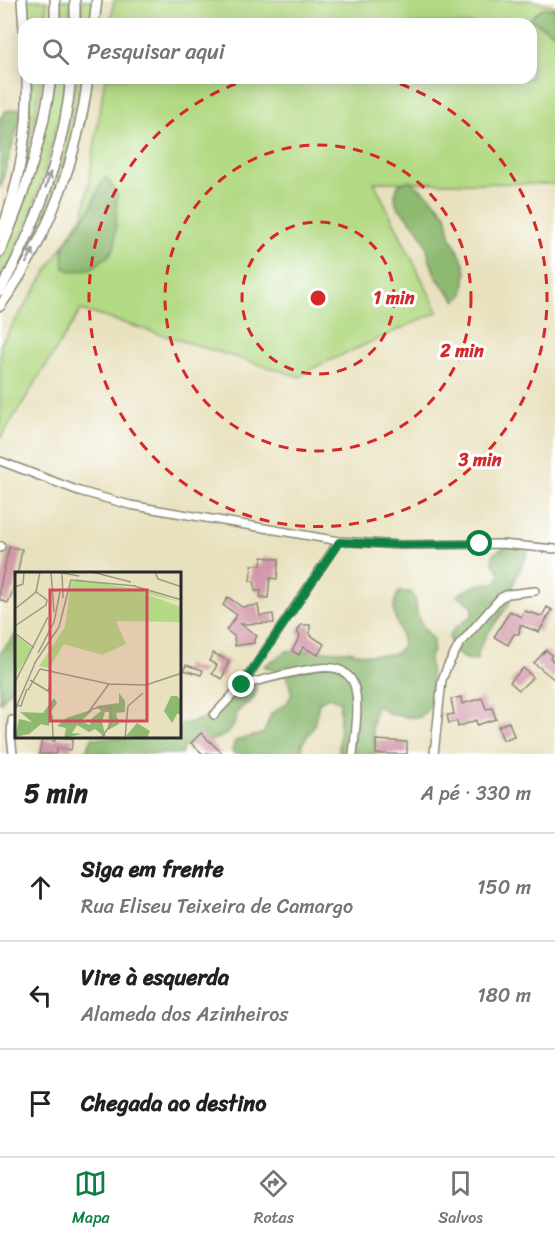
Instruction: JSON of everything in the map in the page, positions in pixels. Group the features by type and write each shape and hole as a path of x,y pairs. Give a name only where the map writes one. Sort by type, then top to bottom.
{"highway":[{"path":"22,0 23,18"},
{"path":"55,18 56,0"},
{"path":"75,0 75,18"},
{"path":"95,18 97,0"},
{"path":"0,236 22,160 27,84"},
{"path":"0,252 38,146 50,84"},
{"path":"0,291 29,233 47,183 60,138 70,84"},
{"path":"0,306 30,258 58,196 78,131 87,84"}],"street":[{"path":"0,461 105,499 339,542 401,545 501,544 530,549 555,549"},
{"path":"214,715 242,685 339,542"},
{"path":"434,754 442,680 459,645 500,598 508,594 535,591"},
{"path":"242,685 320,668 335,668 345,673 355,687 353,754"},
{"path":"12,720 13,754"}],"green space":[{"path":"26,0 47,0 46,18 27,18"},
{"path":"59,0 71,0 70,18 58,18"},
{"path":"82,0 94,0 92,18 82,18"},
{"path":"114,0 531,0 555,6 555,9 552,8 532,18 112,18"},
{"path":"542,8 555,9 555,34 537,23 537,18 531,18"},
{"path":"537,23 555,34 555,184 374,182 438,312 313,368 300,377 81,310 0,439 0,345 84,213 104,84 537,84","holes":["96,194 109,255 92,268 64,268 63,248 93,204"]},
{"path":"30,84 41,84 35,119 25,161"},
{"path":"52,84 65,84 49,157 33,208 0,282 0,258 16,222"},
{"path":"77,84 84,84 72,146 57,189 39,233 36,235 60,167"},
{"path":"21,109 21,116 0,188 0,118 6,111"},
{"path":"106,177 117,193 115,246 109,255 92,268 73,272 64,268 63,257 67,240 87,215"},
{"path":"409,180 432,198 446,214 450,235 464,263 466,273 463,295 456,301 436,277 419,230 396,205 395,195 398,185"},
{"path":"519,544 528,550 513,584 511,599 484,639 477,660 466,659 455,651 449,637 455,628 472,616 473,606 457,595 476,585 497,582 500,572 493,564 493,554 503,548"},
{"path":"399,592 411,592 421,624 433,640 433,651 429,659 434,702 420,717 391,714 377,705 372,730 381,754 339,754 340,701 328,697 319,702 314,726 302,744 302,754 234,754 232,751 235,741 264,733 271,714 287,703 292,694 286,675 264,666 287,651 347,651 368,655 397,653 403,645 394,612 395,599"},
{"path":"15,635 15,683 0,703 0,653"},
{"path":"253,683 256,686 254,698 239,709 234,726 228,732 217,738 184,746 181,754 84,754 92,739 182,739 182,724 197,721 209,715"}],"building":[{"path":"9,547 22,549 18,572 15,572 15,585 8,603 0,600 0,587"},
{"path":"262,557 279,559 277,579 270,578 268,598 260,597 261,591 255,591 255,582 250,581 252,565 261,565"},
{"path":"228,597 242,607 258,605 260,616 273,614 274,623 241,624 257,636 254,643 235,646 234,636 226,630 237,615 223,605"},
{"path":"547,607 552,610 539,632 520,625 519,634 514,634 508,645 494,637 510,611 521,617 524,611 542,616"},
{"path":"301,625 310,625 310,635 324,644 318,655 303,647 299,655 292,651 300,636 297,632"},
{"path":"546,650 552,655 550,658 555,663 555,680 534,663"},
{"path":"213,653 229,661 222,679 212,674 217,665 209,661"},
{"path":"186,665 203,670 201,675 184,670"},
{"path":"523,668 533,677 519,690 510,682"},
{"path":"461,697 462,704 482,698 486,709 492,708 496,719 477,725 476,720 458,727 457,721 449,723 447,715 454,714 451,699"},
{"path":"509,722 514,736 503,740 498,726"},
{"path":"201,733 223,754 203,754 191,743"},
{"path":"42,739 55,741 55,739 73,739 71,750 57,748 56,754 39,754"},
{"path":"376,740 407,742 407,754 376,754"}],"route":[{"path":"242,685 339,542 401,545 480,544"}]}
